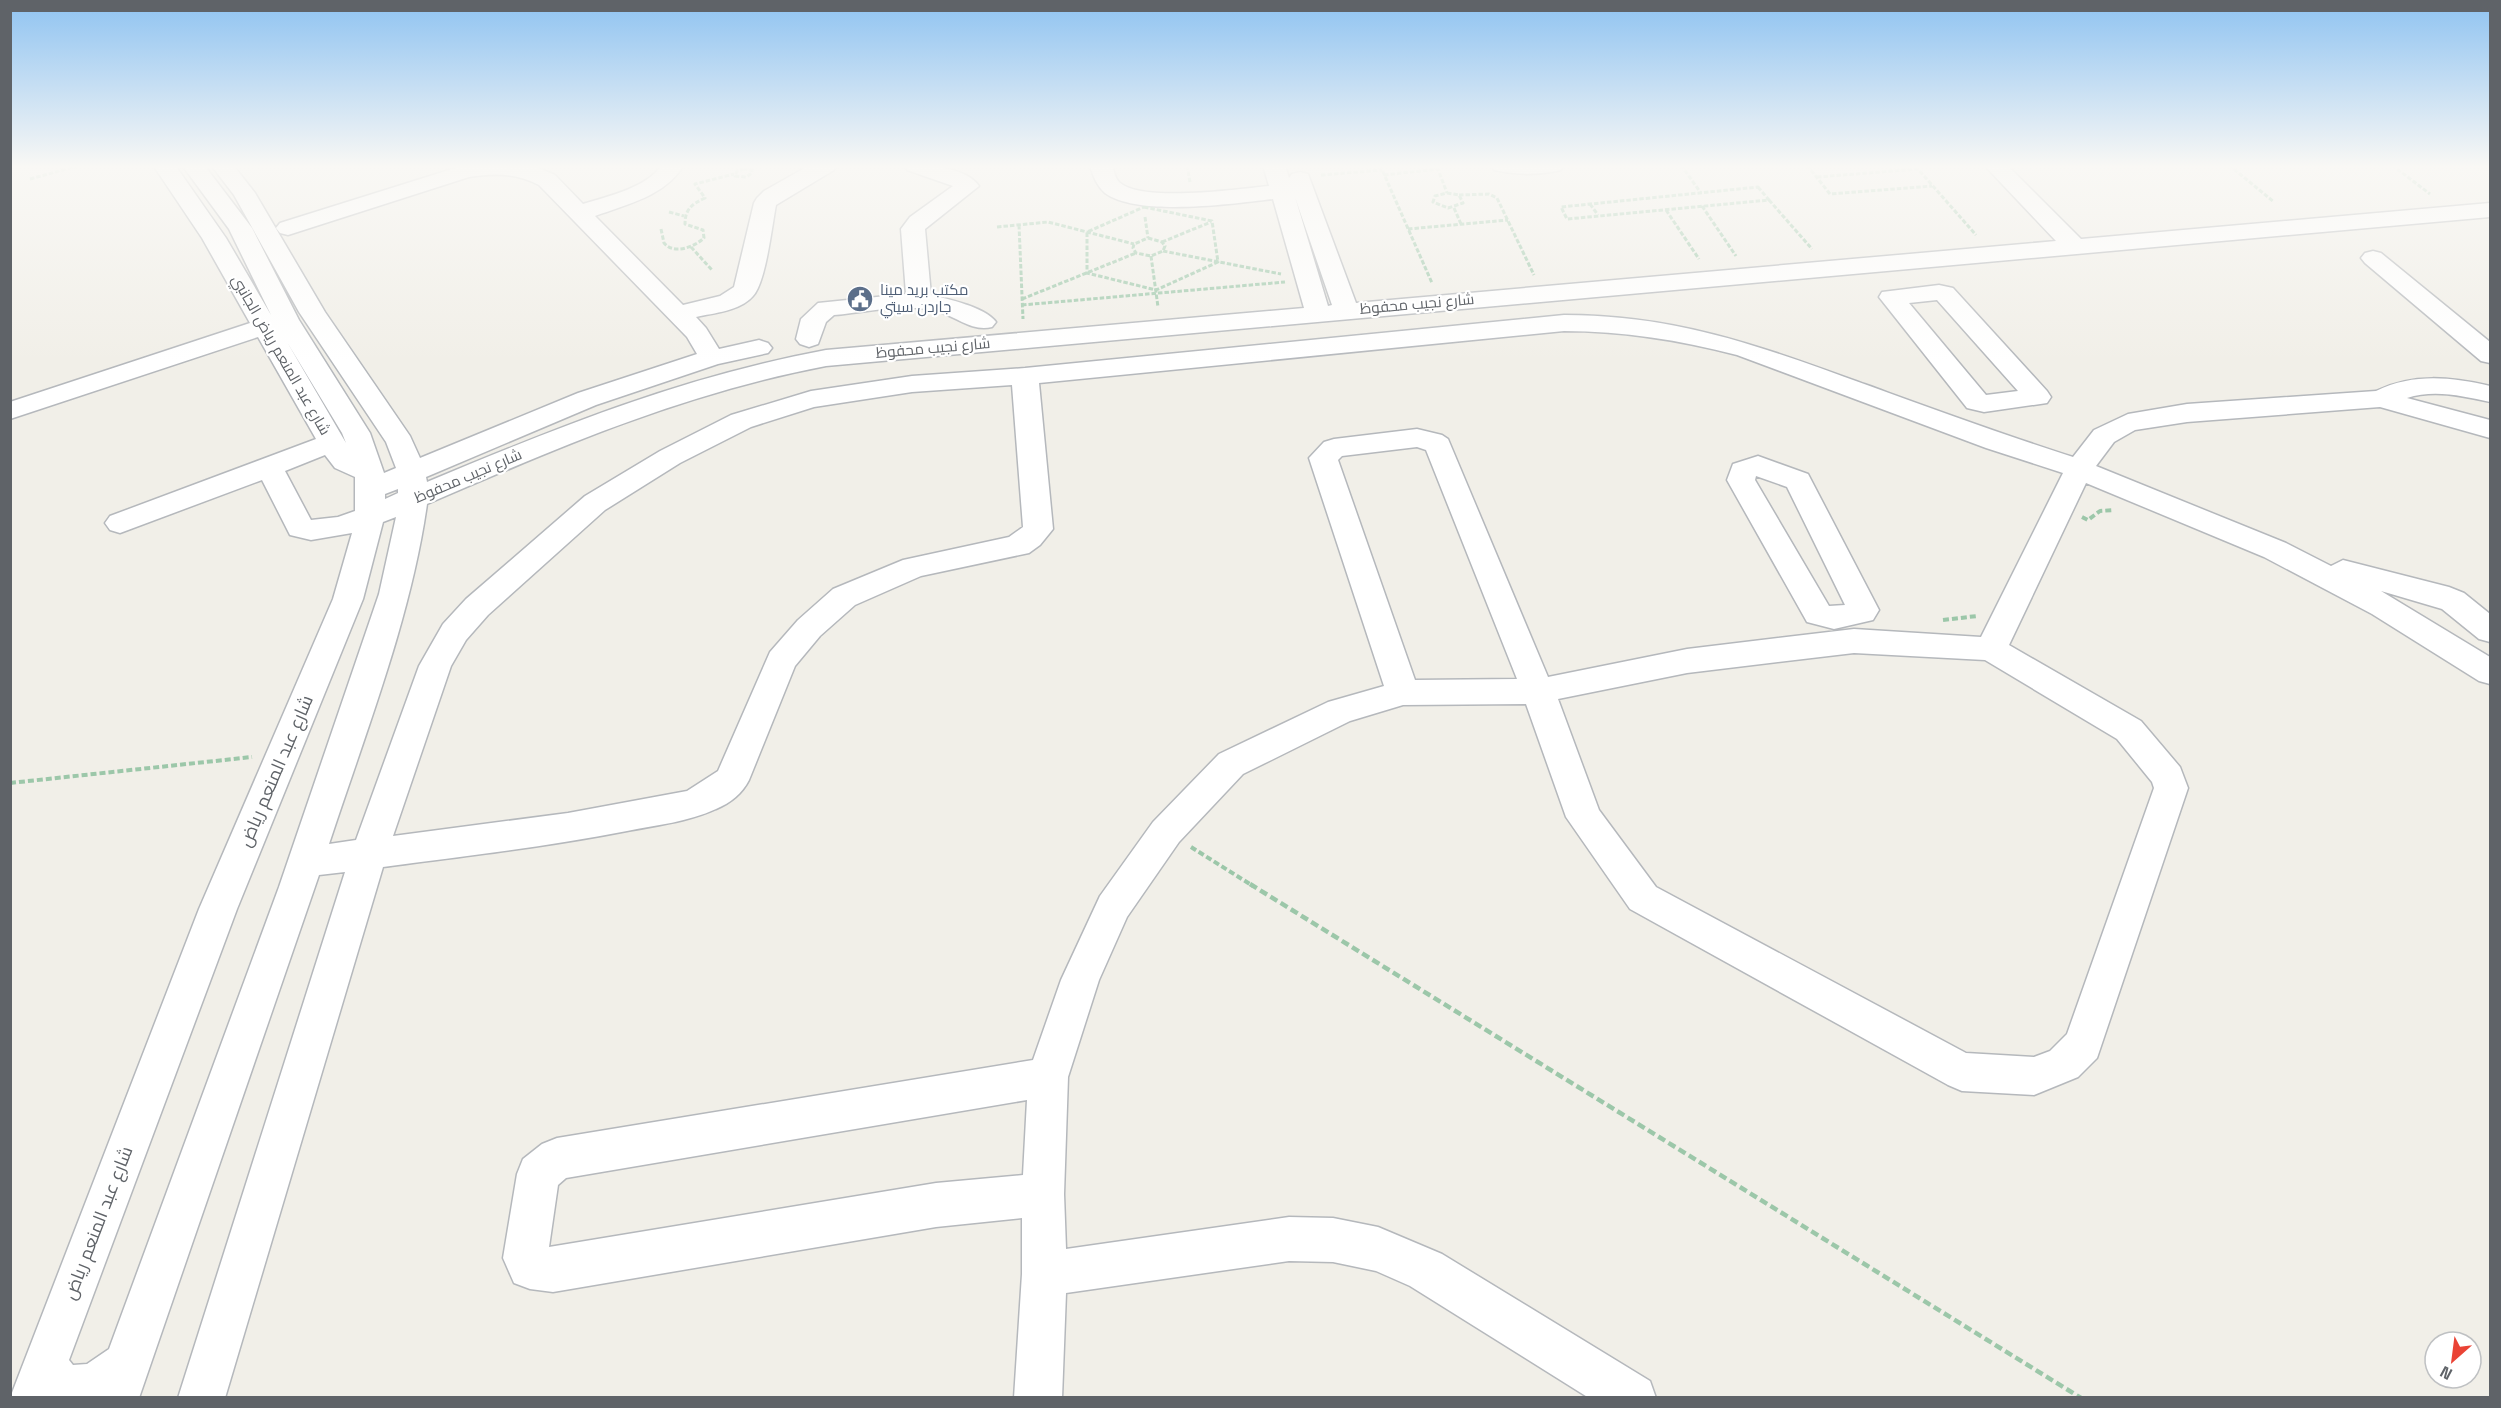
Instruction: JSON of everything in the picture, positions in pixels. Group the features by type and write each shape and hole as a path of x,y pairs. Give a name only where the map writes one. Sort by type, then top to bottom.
{"street":[{"name":"شارع عبد المنعم رياض الجانبي","path":"209,231 275,324 331,443 371,493"},
{"name":"شارع عبد المنعم رياض","path":"39,1379 218,909 348,598 362,555 371,493 365,452 356,433 275,324 241,231"},
{"path":"266,231 312,312 400,442 412,480"},
{"path":"39,1379 55,1381 69,1388 88,1387 109,1378 122,1380 306,862 394,594 406,545 412,480 426,452 426,443 334,304 290,231"},
{"path":"597,231 697,333 712,358"},
{"path":"678,313 734,299 744,293 759,231"},
{"path":"913,231 919,300"},
{"path":"1303,231 1313,295"},
{"path":"1315,231 1342,301"},
{"name":"شارع نجيب محفوظ","path":"1342,301 1432,283 2026,231"},
{"path":"2060,231 2075,247"},
{"name":"شارع نجيب محفوظ","path":"412,480 587,399 712,358 810,339 983,322 1022,308 1157,297 1313,295 1342,301 1895,262 2258,231"},
{"path":"2373,258 2490,355"},
{"path":"1895,262 1916,293"},
{"path":"1916,293 1944,293 2038,397 1984,404 1977,402 1891,297 1916,293"},
{"name":"شارع نجيب محفوظ","path":"269,466 300,528 309,531 323,531 371,493 602,421 669,396 776,366 1313,295"},
{"path":"810,339 814,320 827,308 919,300 949,307 983,322"},
{"path":"201,1398 369,854 435,666 454,632 504,582 595,503 670,457 741,421 778,408 811,399 912,384 1025,376 1564,323 1605,323 1699,337 1746,350 1996,442 2079,469 2275,550 2383,606 2490,672"},
{"path":"10,411 275,324"},
{"path":"306,862 568,828 687,805 704,801 717,794 732,780 781,660 809,628 844,597 914,567 1018,546 1038,529 1025,376"},
{"path":"2380,399 2394,392 2430,385 2490,394"},
{"path":"1990,649 2079,469 2104,436 2128,423 2187,413 2380,399 2490,429"},
{"path":"1038,1398 1044,1274 1043,1194 1048,1077 1080,980 1113,908 1166,831 1231,764 1340,711 1403,693 1538,691 1848,628 1864,611 1798,481 1758,465 1743,471 1741,480 1818,614 1848,628 1990,649 2129,730 2168,777 2171,788 2083,1045 2064,1064 2034,1076 1962,1072 1643,898 1584,817 1538,691 1438,445 1432,441 1417,438 1334,448 1323,458 1403,693"},
{"path":"120,523 331,443"},
{"path":"2275,550 2438,595 2453,601 2490,631"},
{"path":"1043,1194 936,1205 553,1270 530,1267 525,1258 538,1174 557,1159 1048,1077"},
{"path":"1044,1274 1289,1239 1333,1239 1378,1248 1426,1270 1633,1398"}],"path":[{"path":"661,231 663,243 674,248 691,247 700,243 705,234 702,231"},
{"path":"1020,231 1022,308"},
{"path":"1082,231 1134,244 1148,238 1158,240 1165,246 1163,251"},
{"path":"1213,231 1218,261"},
{"path":"1409,231 1432,283"},
{"path":"1513,231 1534,275"},
{"path":"1680,231 1700,260"},
{"path":"1718,231 1737,257"},
{"path":"1796,231 1812,250"},
{"path":"1972,231 1976,235"},
{"path":"1087,232 1087,273"},
{"path":"1134,244 1132,248 1136,253"},
{"path":"691,247 712,270"},
{"path":"1022,308 1087,273 1136,253 1151,256 1163,251 1218,261 1313,295"},
{"path":"1151,256 1157,297"},
{"path":"1087,273 1157,297 1218,261"},
{"path":"1022,308 1157,297 1313,295"},
{"path":"1938,621 1988,612"},
{"path":"10,783 283,753"},
{"path":"1166,831 1425,994 2081,1398"}],"place":[{"name":"مكتب بريد مينا جاردن سيتي","path":"860,299"}]}
